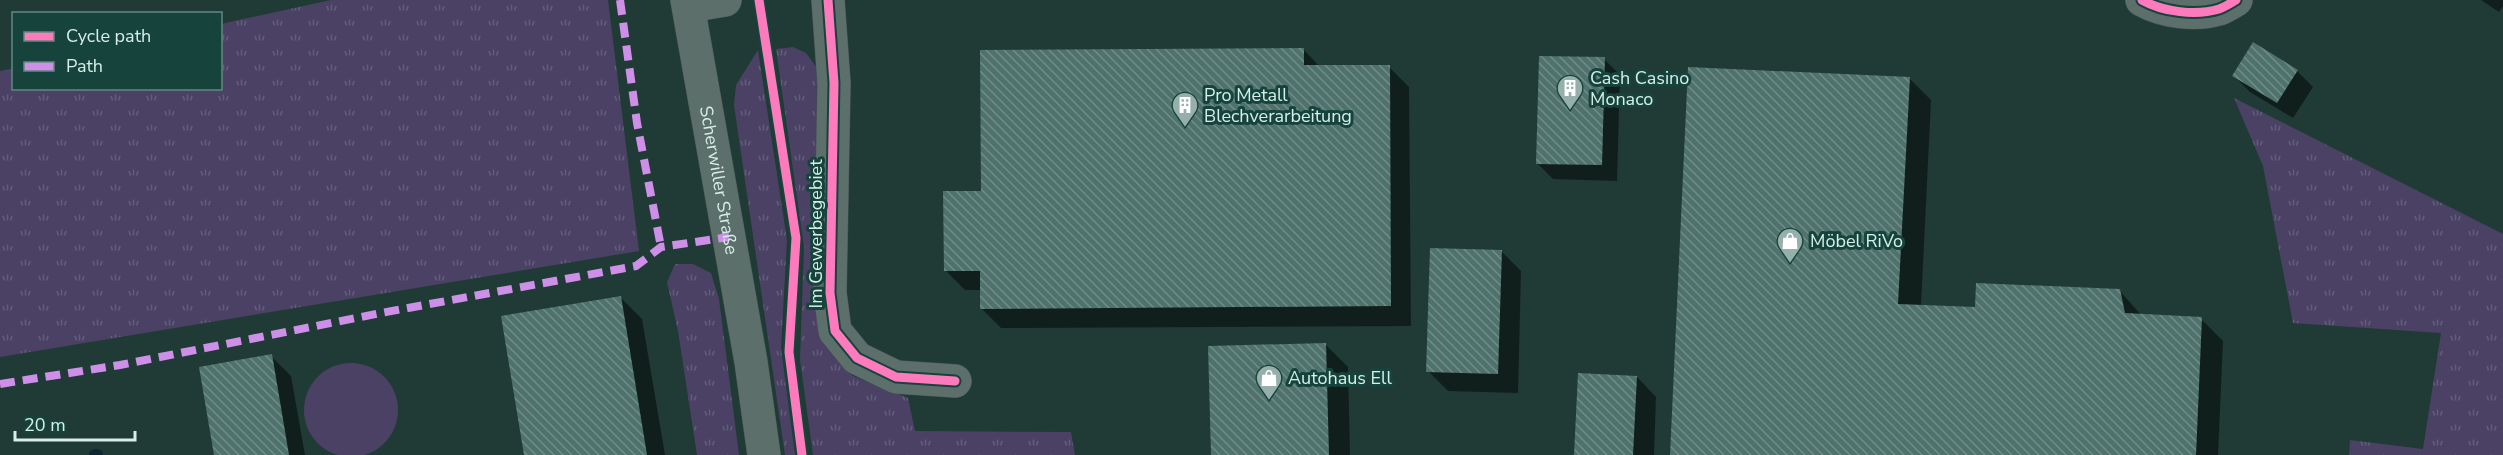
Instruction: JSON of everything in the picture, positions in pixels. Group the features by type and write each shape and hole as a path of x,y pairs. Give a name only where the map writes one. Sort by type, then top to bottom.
{"street":[{"path":"688,3 725,0"},
{"name":"Im Gewerbegebiet","path":"828,0 834,83 830,292 835,331 857,358 896,377 956,381"},
{"path":"2142,0 2151,5 2191,13 2219,9 2236,0"},
{"name":"Scherwiller Straße","path":"688,3 751,362 764,455"}],"green space":[{"path":"331,0 608,0 639,251 0,357 0,71 12,69 12,90 222,90 222,24"},
{"path":"793,47 806,53 817,68 816,310 825,346 853,376 908,398 915,431 1071,432 1075,455 813,455 800,360 804,247 776,49"},
{"path":"758,50 787,240 781,348 795,455 785,455 734,105 736,85"},
{"path":"2234,98 2503,234 2503,455 2349,455 2350,440 2423,449 2441,333 2293,323 2263,166"},
{"path":"675,264 693,264 711,273 719,299 739,455 697,455 678,331 667,282"},
{"path":"351,363 369,366 390,384 397,401 395,428 384,443 369,454 342,456 333,454 318,443 307,428 304,410 307,392 318,377 333,366"}],"building":[{"path":"2253,42 2298,70 2277,103 2232,76"},
{"name":"Pro Metall Blechverarbeitung","path":"1304,48 1304,65 1390,65 1391,306 980,309 980,271 944,271 943,191 981,191 980,50"},
{"name":"Cash Casino Monaco","path":"1539,56 1605,57 1602,165 1536,164"},
{"name":"Möbel RiVo","path":"1688,67 1910,77 1898,304 1975,307 1976,283 2120,289 2125,313 2202,317 2196,455 1670,455"},
{"path":"1430,248 1502,250 1498,374 1426,372"},
{"path":"621,296 647,455 524,455 501,316"},
{"name":"Autohaus Ell","path":"1326,343 1329,455 1211,455 1208,346"},
{"path":"272,354 289,455 214,455 199,367"},
{"path":"1578,373 1637,376 1633,455 1574,455"}],"marked path":[{"path":"620,0 637,123 661,247"},
{"path":"0,384 120,365 381,313 636,266 661,247 729,237"}],"cycle path":[{"path":"759,0 796,238 789,352 802,455"},
{"path":"828,0 834,83 830,293 835,331 857,358 896,377 955,381"},
{"path":"2142,0 2170,10 2190,12 2219,9 2236,0"}],"place":[{"name":"Cash Casino Monaco","path":"1570,111"},
{"name":"Pro Metall Blechverarbeitung","path":"1185,128"},
{"name":"Möbel RiVo","path":"1790,264"},
{"name":"Autohaus Ell","path":"1269,401"}]}
